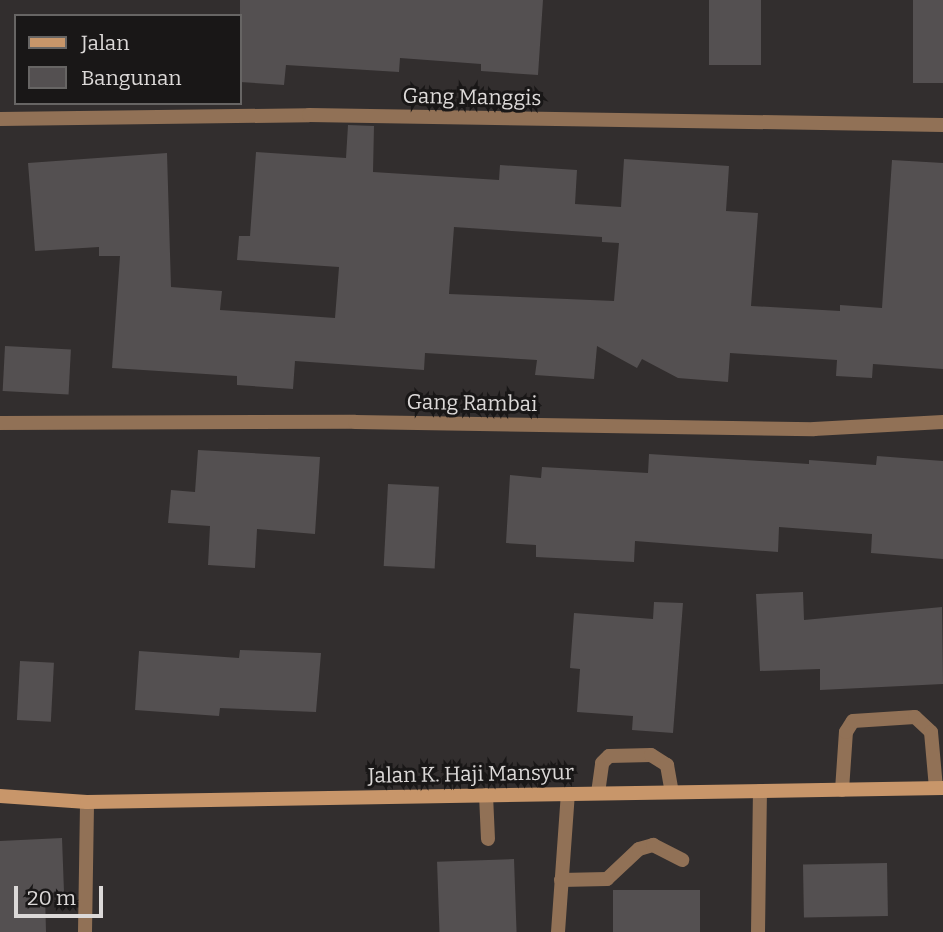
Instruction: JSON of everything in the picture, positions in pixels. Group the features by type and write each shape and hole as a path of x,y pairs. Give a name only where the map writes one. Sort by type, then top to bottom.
{"street":[{"name":"Gang Manggis","path":"0,119 309,115 943,125"},
{"name":"Gang Rambai","path":"0,422 355,422 814,429 943,422"},
{"path":"842,790 846,732 853,721 864,718 915,717 926,723 932,732 939,788"},
{"path":"598,793 602,764 609,756 630,755 661,759 667,765 672,792"},
{"name":"Jalan K. Haji Mansyur","path":"0,796 87,802 939,788"},
{"path":"758,932 760,791"},
{"path":"558,932 568,794"},
{"path":"486,795 488,839"},
{"path":"85,932 87,802"},
{"path":"561,880 607,879 639,849 653,845 682,860"}],"building":[{"path":"240,0 543,0 538,75 481,71 481,64 400,58 399,72 286,65 284,85 242,82"},
{"path":"709,0 761,0 761,65 709,65"},
{"path":"913,0 943,0 943,83 913,83"},
{"path":"348,125 374,126 373,172 499,180 500,165 577,170 575,204 621,207 624,159 729,166 726,211 758,213 751,306 840,311 840,305 882,308 892,160 943,163 943,369 873,364 872,378 836,376 837,360 730,353 728,382 678,378 642,359 637,368 597,346 594,379 535,375 537,360 425,353 424,370 295,361 293,389 237,385 237,376 112,368 120,256 99,256 99,247 35,251 28,163 167,153 171,287 222,291 220,310 335,318 339,267 237,260 239,236 250,236 256,152 346,158","holes":["454,227 602,237 602,242 619,243 614,301 449,294"]},
{"path":"5,346 71,349 69,394 3,391"},
{"path":"198,450 320,457 315,534 257,529 255,568 208,565 210,526 168,523 171,490 195,492"},
{"path":"649,454 809,464 809,460 876,465 877,456 943,461 943,559 871,553 872,534 779,527 778,552 635,541 634,562 536,557 536,545 506,543 510,475 541,478 542,467 648,473"},
{"path":"388,484 439,487 435,569 384,566"},
{"path":"803,592 804,620 942,607 943,684 820,690 820,669 760,671 756,594"},
{"path":"654,602 683,603 673,733 632,730 633,716 577,712 580,669 570,668 574,613 653,619"},
{"path":"240,650 321,653 316,712 220,708 219,716 135,710 139,651 239,658"},
{"path":"20,661 54,663 51,722 17,720"},
{"path":"62,838 64,892 45,893 46,932 0,932 0,841"},
{"path":"514,859 517,932 440,932 437,862"},
{"path":"887,863 888,916 804,917 803,864"},
{"path":"613,890 700,890 700,932 613,932"}]}
